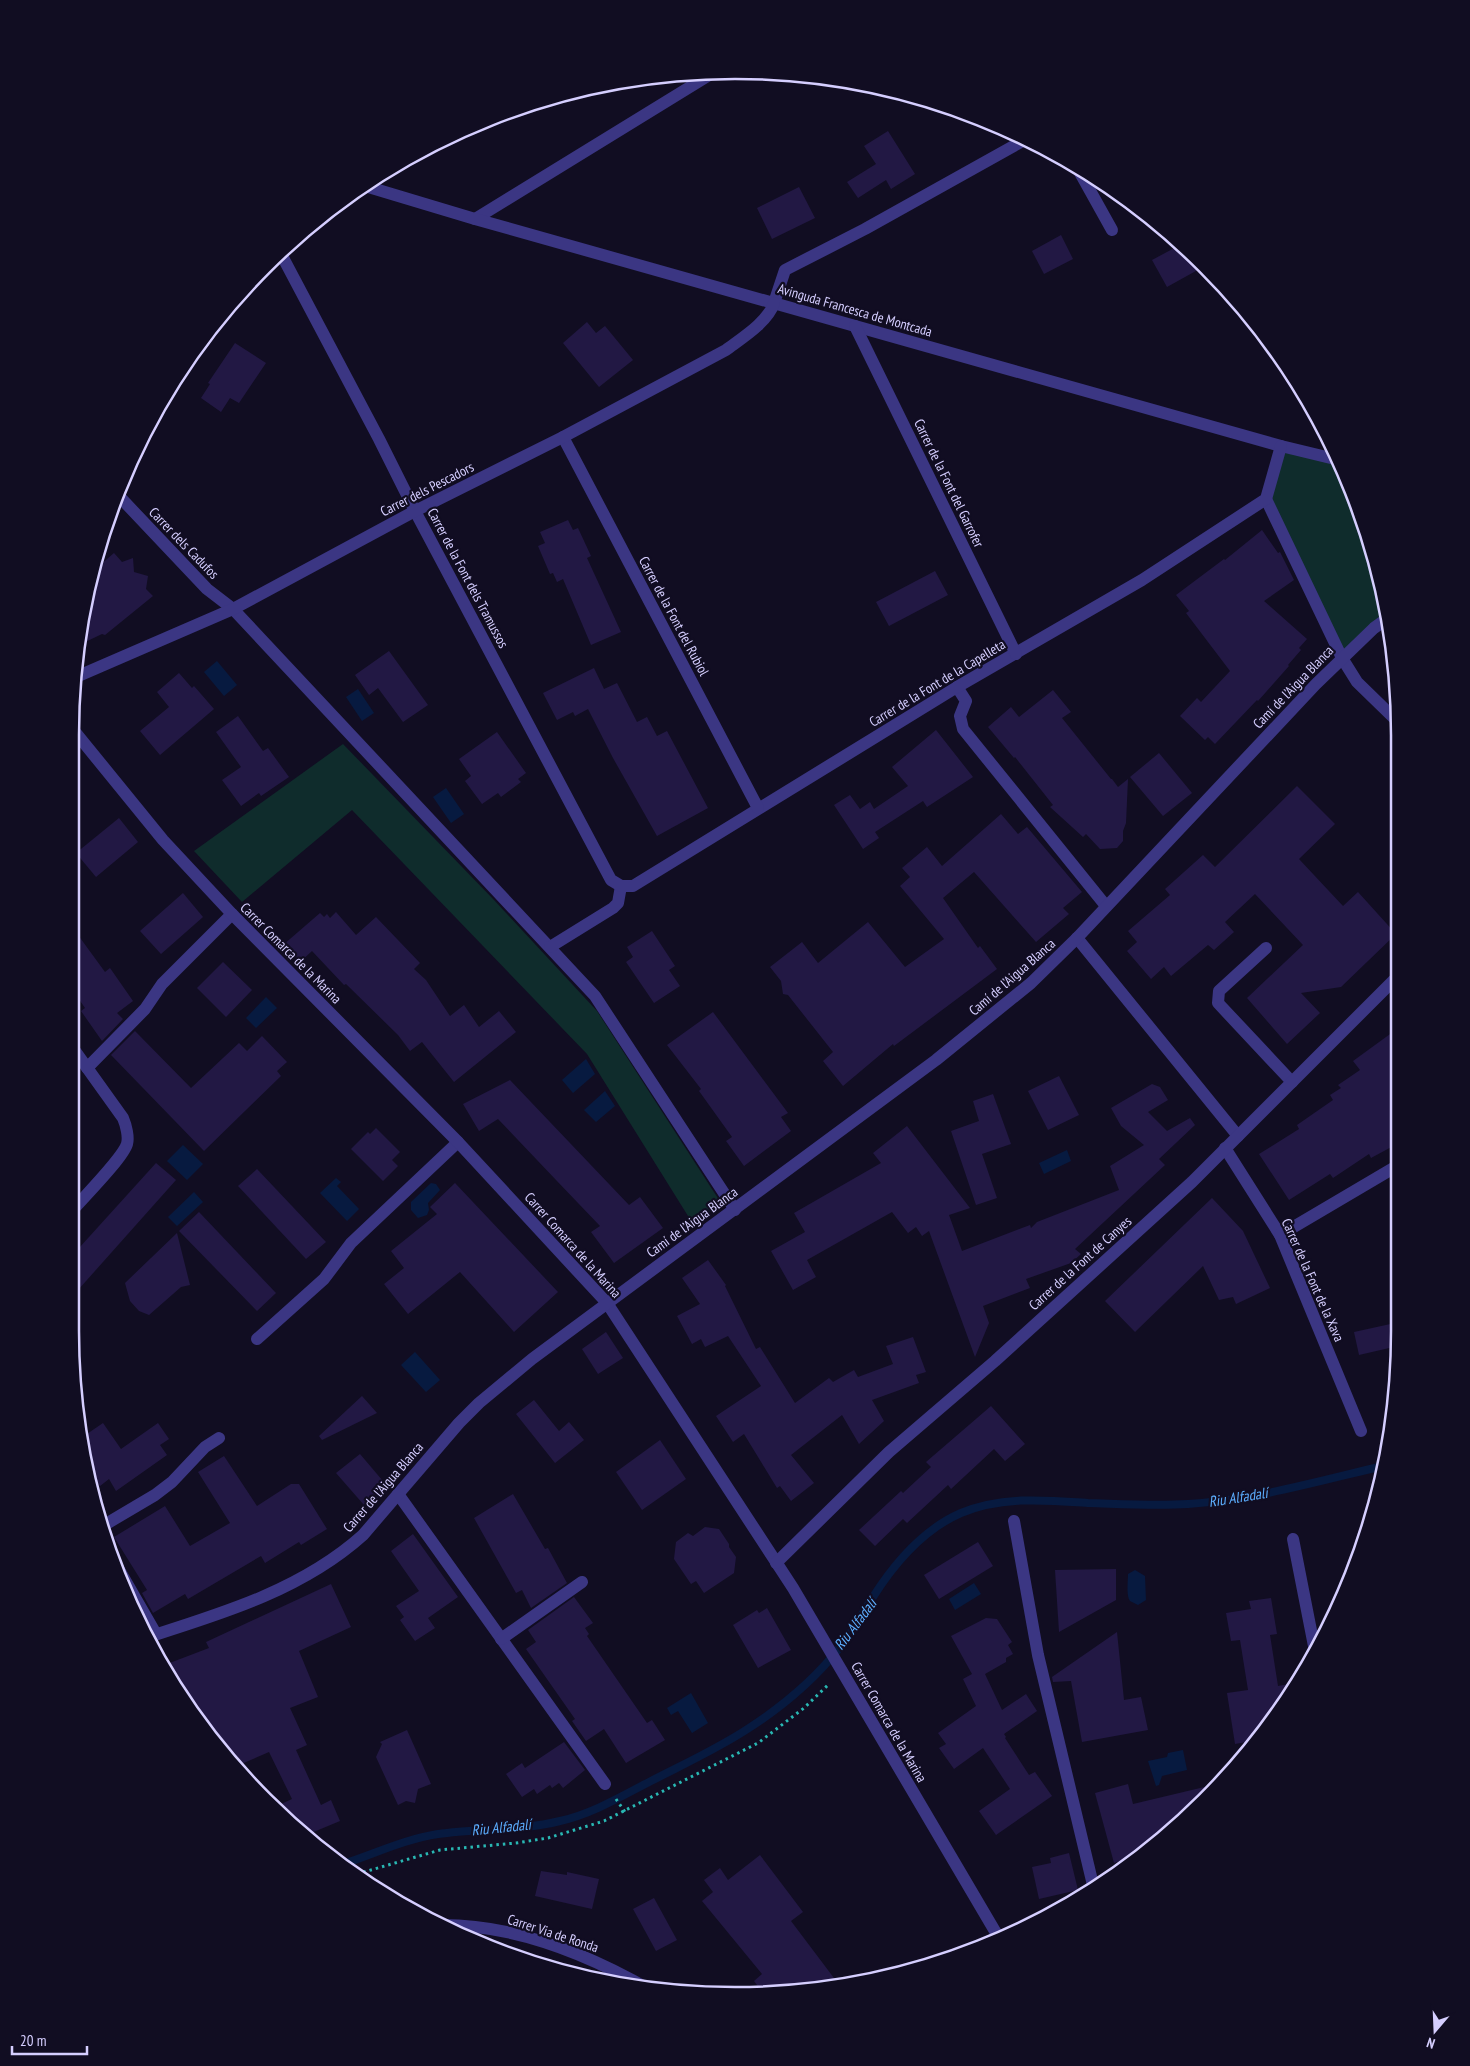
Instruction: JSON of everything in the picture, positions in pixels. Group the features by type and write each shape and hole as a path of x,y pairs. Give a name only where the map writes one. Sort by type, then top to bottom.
{"street":[{"path":"474,219 702,80"},
{"name":"Carrer dels Pescadors","path":"82,675 233,610 415,511 563,437 726,350 764,318 774,303 785,270 865,229 1019,143"},
{"path":"1084,179 1112,230"},
{"name":"Avinguda Francesca de Montcada","path":"372,188 474,219 1281,446 1330,458"},
{"name":"Carrer de la Font dels Tramussos","path":"284,259 611,880 621,886"},
{"name":"Carrer de la Font del Garrofer","path":"855,326 1016,654"},
{"name":"Carrer de la Font del Rubiol","path":"563,437 758,808"},
{"path":"1281,446 1266,499 1342,658 1357,682 1391,715"},
{"name":"Carrer de la Font de la Capelleta","path":"621,886 633,886 957,687 1142,580 1266,499"},
{"name":"Carrer dels Cadufos","path":"123,500 207,589 233,610 601,1003 735,1210"},
{"name":"Camí de l’Aigua Blanca","path":"607,1303 936,1060 1031,983 1077,938 1342,658 1382,623"},
{"path":"957,687 966,701 960,716 963,729 1106,906"},
{"name":"Carrer Comarca de la Marina","path":"79,737 163,840 232,914 458,1142 607,1303 792,1588 996,1933"},
{"path":"550,947 613,908 618,902 621,886"},
{"path":"87,1068 145,1009 162,984 232,914"},
{"path":"1077,938 1238,1136"},
{"path":"1266,948 1219,991 1218,1003 1292,1082"},
{"name":"Carrer de la Font de Canyes","path":"776,1563 889,1452 995,1361 1192,1182 1391,983"},
{"path":"79,1057 127,1125 127,1144 79,1202"},
{"path":"257,1340 324,1279 351,1243 458,1142"},
{"name":"Carrer de la Font de la Xava","path":"1225,1148 1280,1236 1361,1431"},
{"path":"1280,1236 1391,1170"},
{"name":"Carrer de l’Aigua Blanca","path":"154,1635 233,1609 297,1581 346,1550 362,1535 459,1423 479,1403 532,1359 607,1303"},
{"path":"108,1523 155,1495 172,1482 194,1457 219,1438"},
{"path":"398,1494 605,1784"},
{"path":"1014,1521 1038,1655 1092,1882"},
{"path":"1293,1539 1313,1641"},
{"path":"501,1639 582,1582"},
{"name":"Carrer Via de Ronda","path":"461,1927 497,1930 528,1938 570,1952 627,1978"}],"green space":[{"path":"1283,449 1331,461 1356,524 1369,565 1381,619 1343,653 1269,500"},
{"path":"343,744 494,900 597,1011 721,1203 693,1224 587,1054 352,810 242,902 194,851"}],"water":[{"path":"217,661 237,685 224,696 204,672"},
{"path":"358,689 374,713 362,721 346,697"},
{"path":"446,788 464,814 451,823 433,797"},
{"path":"266,997 277,1008 256,1028 246,1018"},
{"path":"586,1059 595,1074 573,1093 562,1080"},
{"path":"605,1091 615,1106 596,1122 584,1110"},
{"path":"183,1145 203,1164 187,1180 167,1161"},
{"path":"1067,1150 1071,1161 1044,1174 1039,1163"},
{"path":"336,1178 341,1182 337,1186 359,1209 347,1221 320,1193"},
{"path":"431,1183 436,1184 440,1190 428,1203 429,1210 427,1215 418,1218 411,1210 411,1202"},
{"path":"194,1192 203,1202 177,1226 168,1217"},
{"path":"415,1352 440,1380 426,1392 401,1365"},
{"path":"1135,1570 1145,1576 1146,1600 1138,1605 1130,1601 1128,1592 1128,1574"},
{"path":"974,1583 981,1594 955,1610 949,1599"},
{"path":"691,1693 708,1723 692,1733 678,1711 671,1715 667,1708"},
{"path":"1183,1750 1187,1770 1162,1776 1159,1785 1156,1786 1148,1761 1167,1757 1168,1753"}],"building":[{"path":"888,131 915,174 891,189 886,180 858,198 847,182 876,164 864,146"},
{"path":"799,187 815,218 772,239 757,208"},
{"path":"1061,235 1073,259 1044,274 1032,251"},
{"path":"1174,248 1198,270 1167,287 1152,260"},
{"path":"587,322 596,333 605,326 633,360 599,387 563,343"},
{"path":"235,343 266,363 239,403 230,398 221,412 201,398 210,384 208,383"},
{"path":"568,520 573,530 578,528 591,556 587,558 621,632 591,645 563,579 557,582 553,573 550,574 538,546 545,543 540,532"},
{"path":"1262,530 1278,553 1280,552 1294,580 1264,601 1307,639 1299,648 1301,650 1289,666 1258,701 1215,744 1208,737 1205,740 1180,716 1197,698 1201,702 1230,671 1186,613 1189,611 1176,595 1225,560"},
{"path":"114,553 122,562 133,558 134,572 148,576 146,589 153,596 105,635 102,634 85,642 91,607 101,564"},
{"path":"935,571 948,595 889,626 876,602"},
{"path":"389,651 428,705 403,722 378,688 369,695 355,675"},
{"path":"594,668 604,689 617,683 637,722 647,717 657,736 667,731 708,808 657,836 588,709 575,716 573,712 557,720 543,693"},
{"path":"179,673 192,688 194,686 214,709 160,755 140,731 169,707 157,692"},
{"path":"1053,690 1071,712 1062,718 1111,779 1118,787 1128,779 1126,823 1123,831 1123,841 1117,848 1100,849 1086,834 1083,837 1050,807 1053,805 1015,757 988,727 1011,707 1019,717"},
{"path":"238,716 263,751 268,748 289,777 261,796 259,793 241,806 222,780 241,767 216,732"},
{"path":"936,730 973,777 927,807 923,801 875,832 879,838 863,849 834,805 850,795 860,809 870,802 874,809 908,786 892,767"},
{"path":"497,732 526,773 518,779 521,782 501,797 498,793 482,804 465,781 471,776 459,759"},
{"path":"1159,753 1192,793 1163,816 1130,777"},
{"path":"1297,786 1335,824 1299,859 1343,906 1358,892 1391,928 1391,939 1341,987 1301,993 1320,1013 1287,1044 1247,998 1303,945 1255,894 1225,922 1234,932 1214,950 1208,945 1171,976 1164,967 1151,979 1127,951 1137,942 1128,931 1170,895 1165,889 1203,855 1215,867"},
{"path":"1001,814 1018,834 1027,827 1082,892 1063,908 1069,914 1036,942 974,872 943,898 978,948 980,946 997,969 894,1046 893,1044 843,1086 823,1061 833,1052 788,995 783,994 781,981 770,967 802,942 818,963 868,922 905,967 944,939 900,886 910,877 902,868 927,847 942,866"},
{"path":"119,818 138,842 96,877 79,857 79,851"},
{"path":"183,893 203,917 161,954 140,931"},
{"path":"336,912 356,935 376,917 420,963 414,969 426,980 450,1016 464,1005 479,1027 499,1011 516,1032 454,1082 422,1042 410,1051 398,1035 346,984 344,985 312,951 300,962 283,945 320,913 324,917 327,914 330,918"},
{"path":"652,931 675,966 669,970 680,986 654,1003 626,962 633,957 627,947"},
{"path":"79,936 105,972 110,968 133,1001 117,1013 123,1019 102,1041 81,1011 85,1008 79,999"},
{"path":"223,962 252,990 226,1017 197,988"},
{"path":"713,1012 788,1113 781,1117 791,1131 744,1166 726,1141 732,1137 699,1091 701,1089 667,1045"},
{"path":"135,1031 191,1088 239,1043 247,1051 262,1036 287,1062 277,1071 281,1076 204,1151 111,1055"},
{"path":"1391,1033 1391,1147 1371,1158 1369,1154 1333,1178 1330,1174 1289,1200 1259,1154 1299,1129 1297,1125 1333,1100 1330,1095 1341,1088 1338,1085 1360,1070 1353,1061"},
{"path":"1059,1076 1079,1115 1048,1130 1028,1091"},
{"path":"510,1080 629,1205 640,1197 663,1228 614,1263 591,1232 600,1226 498,1119 479,1131 463,1104"},
{"path":"1152,1084 1160,1087 1168,1100 1148,1112 1167,1131 1190,1118 1195,1125 1159,1159 1165,1165 1075,1249 1081,1254 1071,1263 1026,1279 1030,1288 983,1306 989,1323 975,1357 929,1231 922,1236 916,1227 908,1233 892,1212 807,1260 816,1277 793,1290 771,1251 805,1232 794,1213 881,1163 873,1153 907,1126 970,1208 949,1215 962,1251 1030,1225 1031,1228 1037,1222 1119,1190 1110,1166 1144,1145 1121,1126 1111,1108"},
{"path":"993,1094 1011,1144 982,1154 997,1198 976,1205 951,1131 979,1121 973,1101"},
{"path":"376,1128 400,1152 392,1160 398,1166 383,1181 351,1149 368,1132 370,1134"},
{"path":"156,1163 176,1180 79,1289 79,1248"},
{"path":"257,1169 326,1242 306,1259 238,1186"},
{"path":"455,1183 558,1292 514,1332 460,1272 408,1314 384,1284 404,1268 391,1251 437,1214 430,1207"},
{"path":"1212,1198 1243,1231 1270,1288 1236,1304 1233,1297 1219,1300 1203,1266 1135,1332 1105,1301"},
{"path":"199,1212 276,1293 257,1311 179,1231"},
{"path":"177,1233 190,1285 181,1287 149,1315 139,1311 130,1301 125,1283"},
{"path":"708,1260 726,1285 756,1349 760,1347 795,1403 829,1378 833,1382 854,1370 858,1377 893,1364 886,1346 913,1337 926,1372 916,1375 919,1383 872,1400 884,1421 859,1444 842,1415 791,1455 814,1483 791,1501 780,1486 777,1488 744,1434 733,1442 716,1416 761,1386 728,1336 705,1347 701,1339 692,1344 677,1316 700,1304 682,1278"},
{"path":"1391,1324 1391,1348 1359,1355 1354,1332"},
{"path":"606,1332 623,1358 598,1374 582,1349"},
{"path":"362,1396 377,1413 322,1440 319,1436"},
{"path":"534,1400 559,1431 569,1422 584,1440 555,1463 516,1414"},
{"path":"991,1406 1025,1444 1005,1461 994,1449 951,1489 948,1485 907,1523 903,1519 875,1546 859,1530 901,1491 903,1493 931,1467 926,1462"},
{"path":"103,1423 121,1449 158,1423 169,1439 160,1445 167,1455 116,1491 109,1479 100,1486 96,1481 87,1434"},
{"path":"660,1440 686,1479 642,1510 616,1472"},
{"path":"360,1454 388,1487 372,1506 368,1501 364,1505 336,1473"},
{"path":"224,1456 257,1506 291,1484 299,1484 327,1529 301,1545 299,1542 265,1563 261,1556 188,1599 185,1594 153,1613 142,1593 147,1590 114,1537 165,1506 190,1546 230,1523 198,1472"},
{"path":"513,1494 545,1549 548,1548 567,1583 531,1608 522,1590 516,1593 474,1518"},
{"path":"705,1527 719,1529 736,1557 734,1573 704,1593 696,1581 691,1584 674,1559 676,1542 688,1533 693,1536"},
{"path":"413,1534 458,1597 428,1618 435,1628 415,1641 400,1620 404,1617 396,1606 419,1591 391,1551"},
{"path":"978,1542 993,1566 939,1599 924,1575"},
{"path":"1116,1569 1116,1600 1059,1632 1055,1570"},
{"path":"331,1584 351,1627 299,1651 318,1697 290,1708 307,1745 296,1750 321,1805 331,1800 340,1821 312,1833 281,1804 292,1799 269,1752 242,1764 214,1730 189,1696 169,1663 209,1648 206,1642"},
{"path":"574,1597 593,1623 585,1628 589,1634 587,1636 647,1723 652,1720 665,1740 626,1763 604,1729 586,1741 572,1721 575,1719 526,1649 536,1642 528,1630"},
{"path":"1271,1598 1277,1634 1270,1635 1278,1686 1288,1684 1246,1742 1235,1744 1227,1693 1248,1690 1240,1640 1231,1641 1226,1613 1251,1609 1249,1601"},
{"path":"767,1608 791,1650 758,1668 733,1625 757,1610 759,1613"},
{"path":"986,1618 997,1619 1012,1642 1008,1645 1013,1654 1006,1658 1006,1662 985,1674 1002,1710 1026,1694 1037,1711 1004,1734 1005,1738 1029,1775 1035,1772 1052,1796 996,1835 979,1811 1010,1789 983,1748 954,1769 939,1748 946,1744 938,1733 976,1706 963,1679 972,1674 951,1636"},
{"path":"1117,1632 1124,1700 1141,1697 1148,1730 1082,1742 1071,1681 1053,1682 1052,1677"},
{"path":"407,1730 431,1784 418,1789 415,1803 406,1801 398,1805 376,1757 382,1744 380,1742"},
{"path":"564,1742 585,1770 563,1788 559,1783 552,1788 550,1785 537,1794 534,1789 522,1797 506,1774 522,1763 525,1768"},
{"path":"1128,1784 1133,1804 1207,1786 1168,1824 1134,1852 1123,1860 1114,1863 1095,1793"},
{"path":"1069,1853 1078,1890 1039,1899 1032,1867 1051,1863 1050,1858"},
{"path":"760,1855 803,1912 791,1921 835,1980 758,1986 754,1981 762,1974 702,1901 713,1892 704,1880 720,1868 728,1880"},
{"path":"541,1871 567,1875 567,1872 599,1879 592,1909 535,1896"},
{"path":"654,1898 677,1940 656,1951 633,1909"}],"waterway":[{"name":"Riu Alfadalí","path":"349,1862 426,1836 530,1826 572,1818 607,1804 726,1742 774,1710 810,1680 845,1640 900,1560 922,1538 947,1520 961,1513 992,1504 1024,1500 1150,1505 1213,1502 1286,1489 1377,1467"}]}
